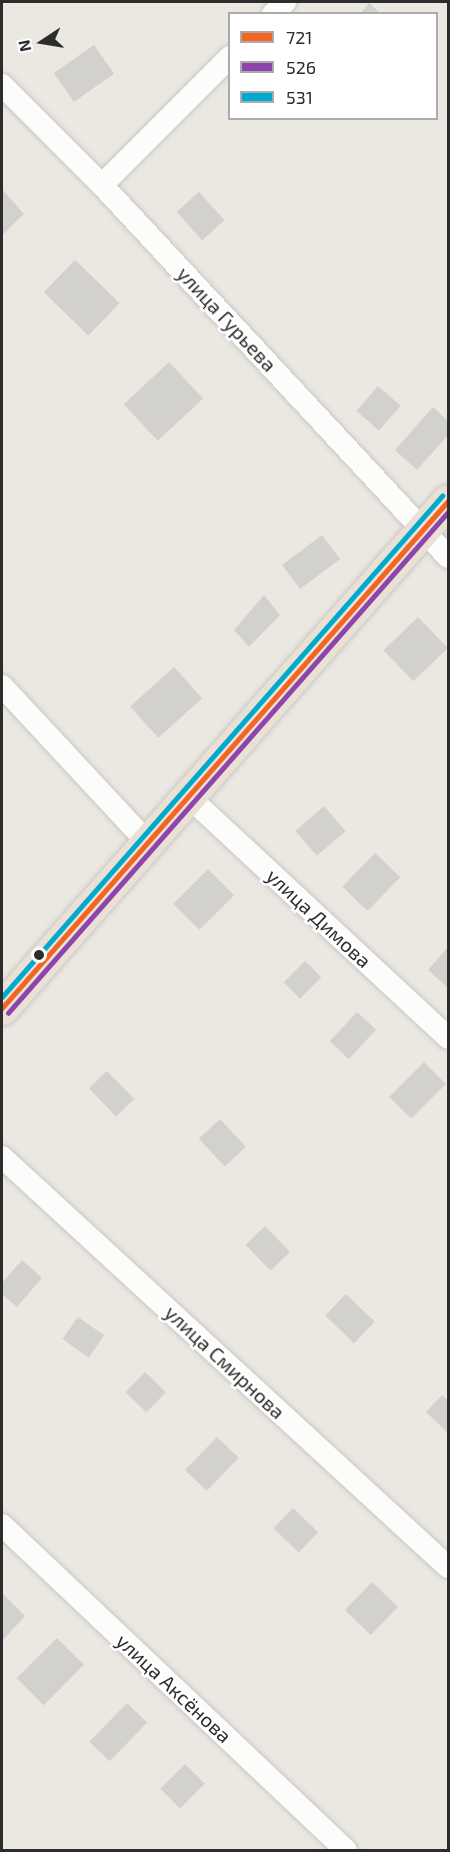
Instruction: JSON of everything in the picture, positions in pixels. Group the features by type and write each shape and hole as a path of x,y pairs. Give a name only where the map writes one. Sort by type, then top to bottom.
{"highway":[{"path":"2,1008 448,501"}],"street":[{"path":"102,185 228,59"},
{"name":"улица Гурьева","path":"2,85 102,185 448,557"},
{"path":"2,686 148,843"},
{"name":"улица Димова","path":"189,797 448,1038"},
{"name":"улица Смирнова","path":"2,1157 448,1567"},
{"name":"улица Аксёнова","path":"2,1525 346,1851"}],"building":[{"path":"369,3 379,12 362,12"},
{"path":"94,45 114,74 74,102 54,73"},
{"path":"2,189 24,214 2,235"},
{"path":"199,192 224,220 202,240 177,212"},
{"path":"75,260 120,303 88,335 44,292"},
{"path":"169,362 203,399 158,441 124,404"},
{"path":"378,386 401,406 379,431 356,411"},
{"path":"433,407 448,421 448,435 417,470 395,450"},
{"path":"322,535 340,559 300,589 282,565"},
{"path":"264,595 280,615 249,647 234,630"},
{"path":"418,617 448,648 413,681 383,650"},
{"path":"174,667 202,698 158,738 130,706"},
{"path":"324,806 346,831 317,856 295,831"},
{"path":"375,853 400,877 368,911 342,887"},
{"path":"208,869 234,895 200,930 173,904"},
{"path":"448,947 448,988 428,970"},
{"path":"305,961 321,977 300,998 284,982"},
{"path":"357,1012 376,1030 349,1059 330,1041"},
{"path":"424,1062 446,1084 411,1119 389,1097"},
{"path":"107,1071 134,1099 116,1116 89,1088"},
{"path":"220,1119 246,1147 225,1167 199,1139"},
{"path":"265,1226 290,1252 271,1271 246,1245"},
{"path":"22,1260 42,1278 17,1307 2,1294 2,1283"},
{"path":"346,1294 375,1322 354,1343 325,1316"},
{"path":"78,1317 104,1335 89,1357 63,1339"},
{"path":"145,1372 166,1392 146,1412 126,1392"},
{"path":"442,1395 448,1401 448,1433 426,1412"},
{"path":"217,1437 239,1458 207,1491 185,1470"},
{"path":"293,1508 318,1532 299,1552 274,1528"},
{"path":"372,1582 398,1607 371,1635 345,1610"},
{"path":"2,1593 25,1616 2,1641"},
{"path":"57,1638 84,1665 44,1705 17,1678"},
{"path":"127,1703 147,1722 110,1761 89,1742"},
{"path":"185,1764 205,1784 180,1809 160,1789"}],"transit line":[{"name":"531","path":"2,997 442,496"},
{"name":"721","path":"2,1008 448,501"},
{"name":"526","path":"8,1013 448,512"}]}
